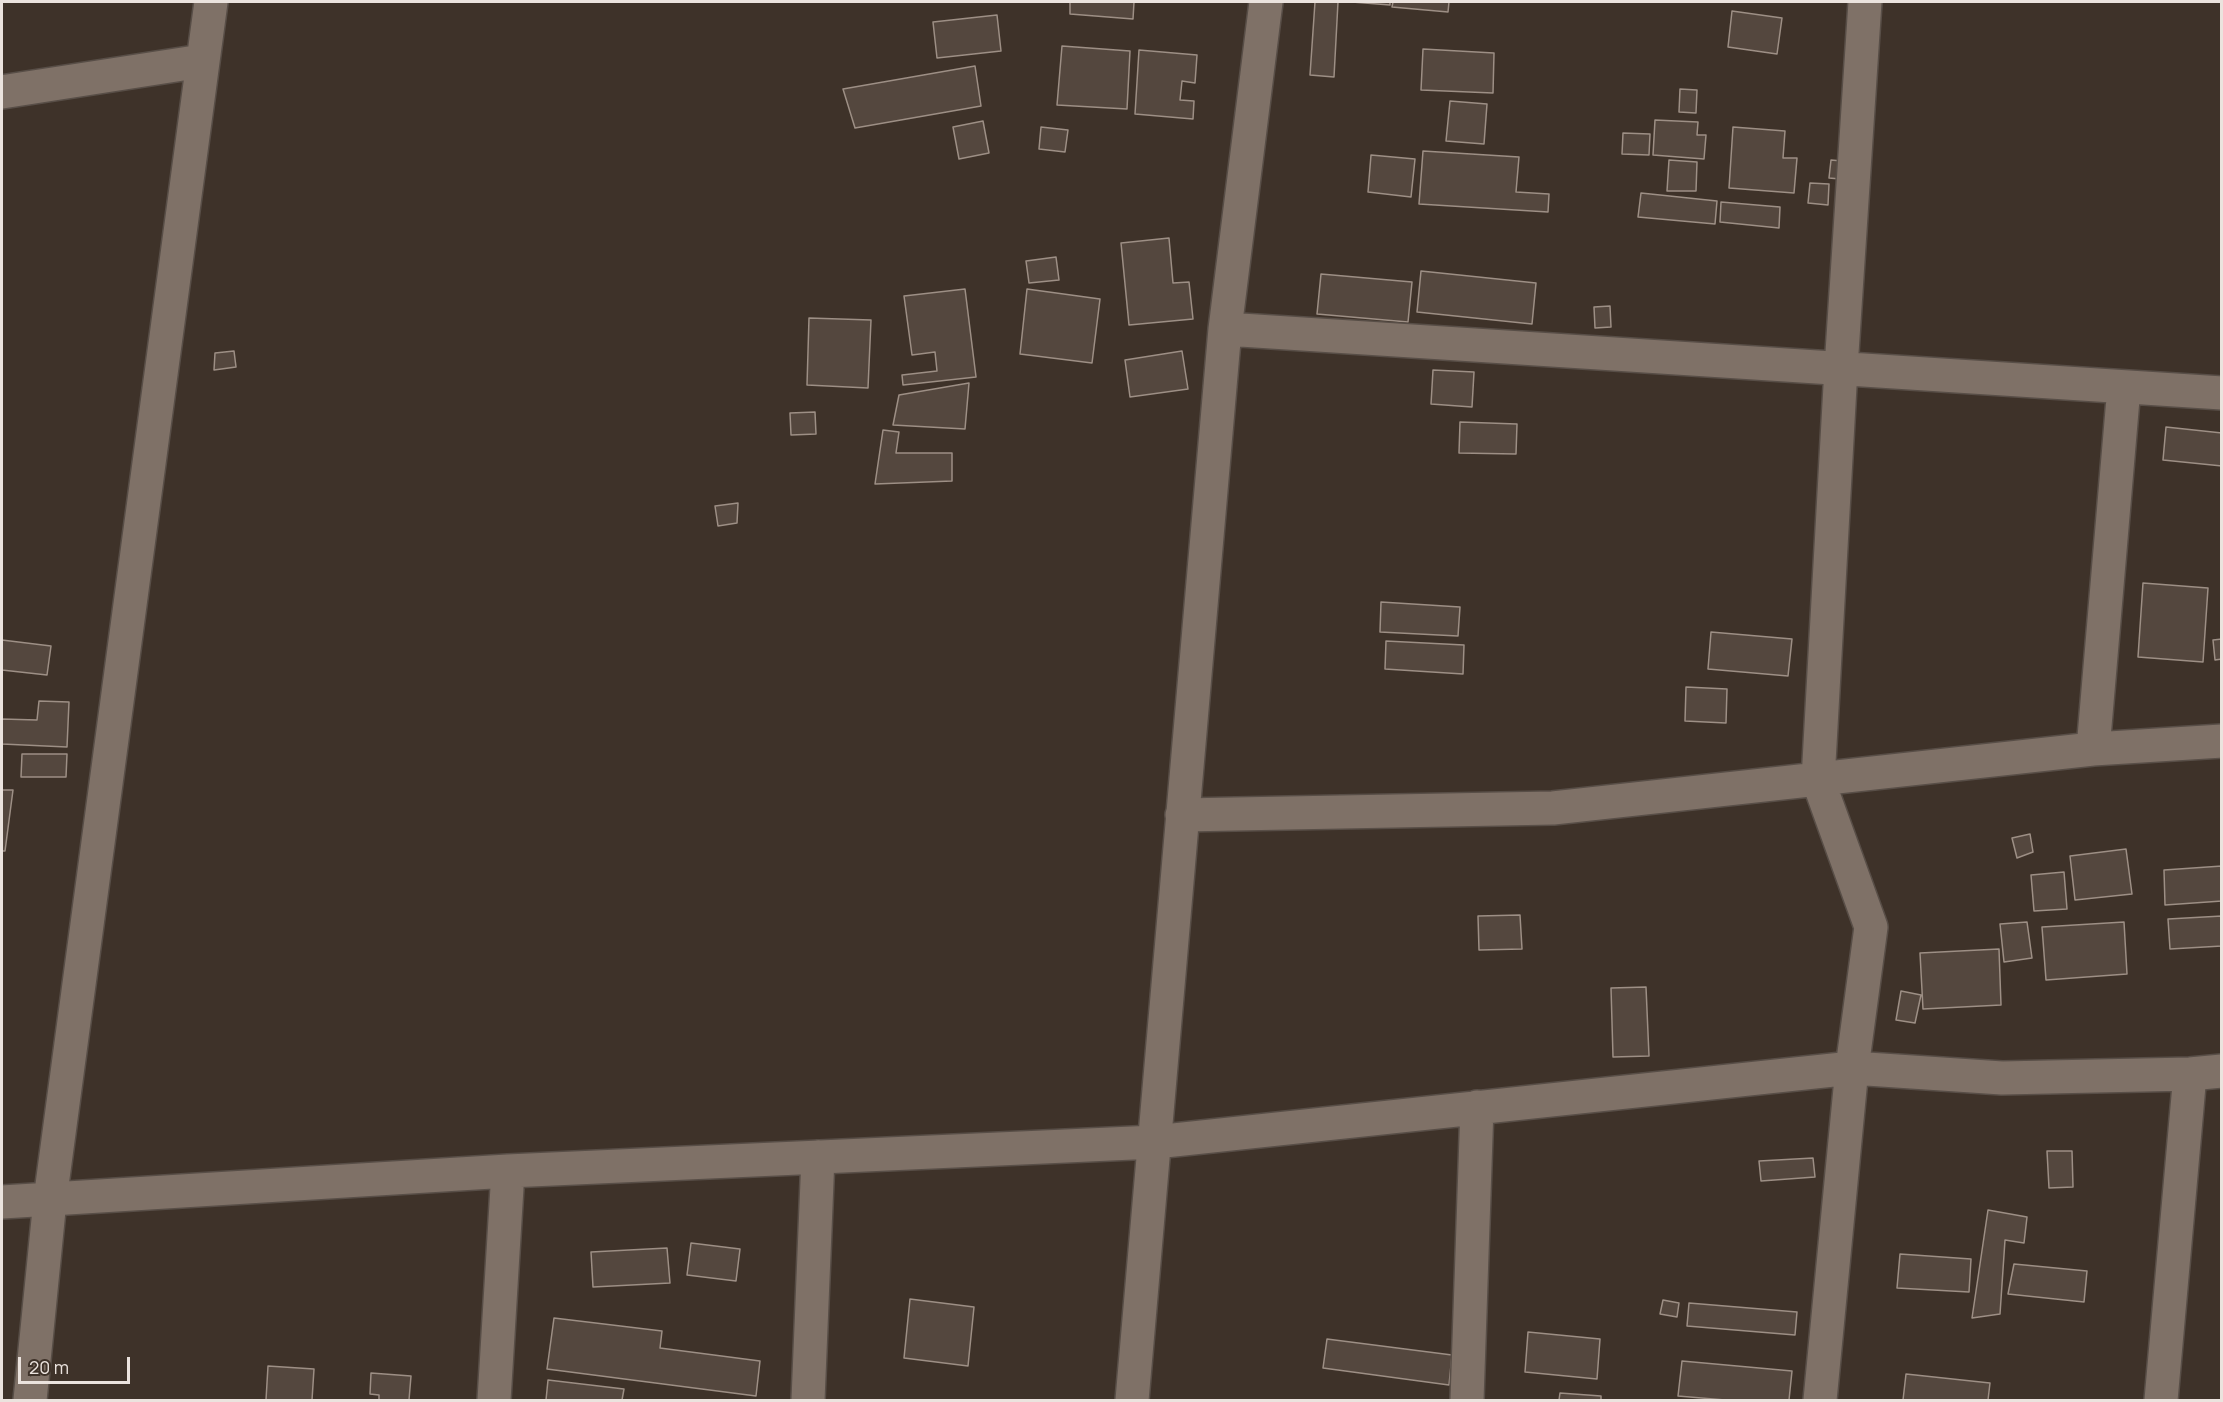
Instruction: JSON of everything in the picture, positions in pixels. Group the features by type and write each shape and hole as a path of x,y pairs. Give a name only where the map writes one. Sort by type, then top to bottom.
{"street":[{"path":"30,1401 50,1200 211,2"},
{"path":"1132,1401 1225,329 1266,2"},
{"path":"1820,1401 1852,1068 1871,927 1818,780 1841,368 1865,2"},
{"path":"2,92 202,61"},
{"path":"1225,329 2222,393"},
{"path":"2093,749 2124,387"},
{"path":"1182,816 1553,808 2093,749 2222,741"},
{"path":"2,1202 508,1171 1155,1142 1852,1068 2002,1078 2206,1073 2161,1401"},
{"path":"1467,1401 1478,1107"},
{"path":"808,1401 818,1157"},
{"path":"494,1401 508,1171"}],"building":[{"path":"1070,2 1134,2 1133,19 1070,14"},
{"path":"1315,2 1338,2 1334,77 1310,75"},
{"path":"1352,2 1390,2 1390,5"},
{"path":"1393,2 1449,2 1448,12 1392,7"},
{"path":"1732,11 1782,18 1777,54 1728,47"},
{"path":"997,15 1001,51 937,58 933,22"},
{"path":"1062,46 1130,51 1127,109 1057,105"},
{"path":"1423,49 1494,53 1493,93 1421,90"},
{"path":"1139,50 1197,55 1195,83 1182,81 1180,100 1194,101 1193,119 1135,114"},
{"path":"975,66 981,106 855,128 843,89"},
{"path":"1680,89 1697,90 1696,113 1679,112"},
{"path":"1450,101 1487,104 1484,144 1446,141"},
{"path":"1655,120 1698,122 1697,135 1706,135 1704,159 1653,155"},
{"path":"983,121 989,153 959,159 953,127"},
{"path":"1041,127 1068,130 1065,152 1039,149"},
{"path":"1733,127 1785,131 1783,158 1797,158 1794,193 1729,188"},
{"path":"1623,133 1650,134 1649,155 1622,154"},
{"path":"1423,151 1519,157 1516,192 1549,194 1548,212 1419,204"},
{"path":"1371,155 1415,159 1411,197 1368,192"},
{"path":"1669,160 1697,162 1696,191 1667,191"},
{"path":"1831,160 1853,162 1851,180 1829,178"},
{"path":"1810,183 1829,184 1828,205 1808,203"},
{"path":"1641,193 1717,201 1715,224 1638,217"},
{"path":"1721,202 1780,207 1779,228 1720,222"},
{"path":"1169,238 1173,283 1189,282 1193,319 1129,325 1121,243"},
{"path":"1056,257 1059,280 1029,283 1026,261"},
{"path":"1421,271 1536,283 1532,324 1417,312"},
{"path":"1321,274 1412,282 1408,322 1317,314"},
{"path":"965,289 976,377 903,385 902,375 937,371 935,352 912,355 904,296"},
{"path":"1027,289 1100,299 1092,363 1020,354"},
{"path":"1610,306 1611,327 1595,328 1594,307"},
{"path":"809,318 871,320 868,388 807,385"},
{"path":"234,351 236,367 214,370 215,353"},
{"path":"1182,351 1188,389 1130,397 1125,360"},
{"path":"1433,370 1474,372 1472,407 1431,404"},
{"path":"969,383 965,429 893,425 899,395"},
{"path":"815,412 816,434 791,435 790,413"},
{"path":"1460,422 1517,424 1516,454 1459,453"},
{"path":"2166,427 2222,433 2222,466 2163,460"},
{"path":"883,430 899,432 896,453 952,453 952,481 875,484"},
{"path":"738,503 737,523 718,526 715,506"},
{"path":"2143,583 2208,588 2203,662 2138,657"},
{"path":"1381,602 1460,607 1458,636 1380,632"},
{"path":"1711,632 1792,639 1788,676 1708,669"},
{"path":"2222,639 2222,659 2215,660 2213,640"},
{"path":"2,640 51,646 47,675 2,670"},
{"path":"1386,641 1464,645 1463,674 1385,669"},
{"path":"1686,687 1727,689 1726,723 1685,721"},
{"path":"39,701 69,702 67,747 2,744 2,719 37,720"},
{"path":"22,754 67,754 66,777 21,777"},
{"path":"2,790 13,790 5,851 2,851"},
{"path":"2030,834 2033,852 2017,858 2012,838"},
{"path":"2126,849 2132,894 2075,900 2070,856"},
{"path":"2222,866 2222,901 2165,905 2164,870"},
{"path":"2064,872 2067,909 2034,911 2031,875"},
{"path":"1520,915 1522,949 1479,950 1478,916"},
{"path":"2222,916 2222,946 2170,949 2168,919"},
{"path":"2027,922 2032,958 2004,962 2000,924"},
{"path":"2124,922 2127,974 2046,980 2042,927"},
{"path":"1999,949 2001,1005 1923,1009 1920,953"},
{"path":"1646,987 1649,1056 1613,1057 1611,988"},
{"path":"1901,991 1921,995 1915,1023 1896,1020"},
{"path":"2047,1151 2072,1151 2073,1187 2049,1188"},
{"path":"1813,1158 1815,1177 1761,1181 1759,1161"},
{"path":"1988,1210 2027,1217 2024,1243 2005,1240 2000,1314 1972,1318"},
{"path":"691,1243 740,1249 736,1281 687,1275"},
{"path":"667,1248 670,1283 593,1287 591,1252"},
{"path":"1900,1254 1971,1259 1969,1292 1897,1288"},
{"path":"2014,1264 2087,1271 2084,1302 2008,1294"},
{"path":"910,1299 974,1307 968,1366 904,1358"},
{"path":"1663,1300 1679,1303 1677,1317 1660,1314"},
{"path":"1689,1303 1797,1312 1795,1335 1687,1326"},
{"path":"554,1318 662,1331 660,1348 760,1361 756,1396 547,1369"},
{"path":"1528,1332 1600,1339 1597,1379 1525,1372"},
{"path":"1327,1339 1452,1355 1449,1385 1323,1368"},
{"path":"1682,1361 1792,1371 1789,1400 1725,1400 1678,1396"},
{"path":"268,1366 314,1369 312,1400 266,1400"},
{"path":"371,1373 411,1376 409,1400 379,1400 379,1395 370,1394"},
{"path":"1906,1374 1990,1383 1988,1400 1903,1400"},
{"path":"548,1380 624,1389 622,1400 546,1400"},
{"path":"1560,1393 1601,1396 1601,1400 1559,1400"}]}
